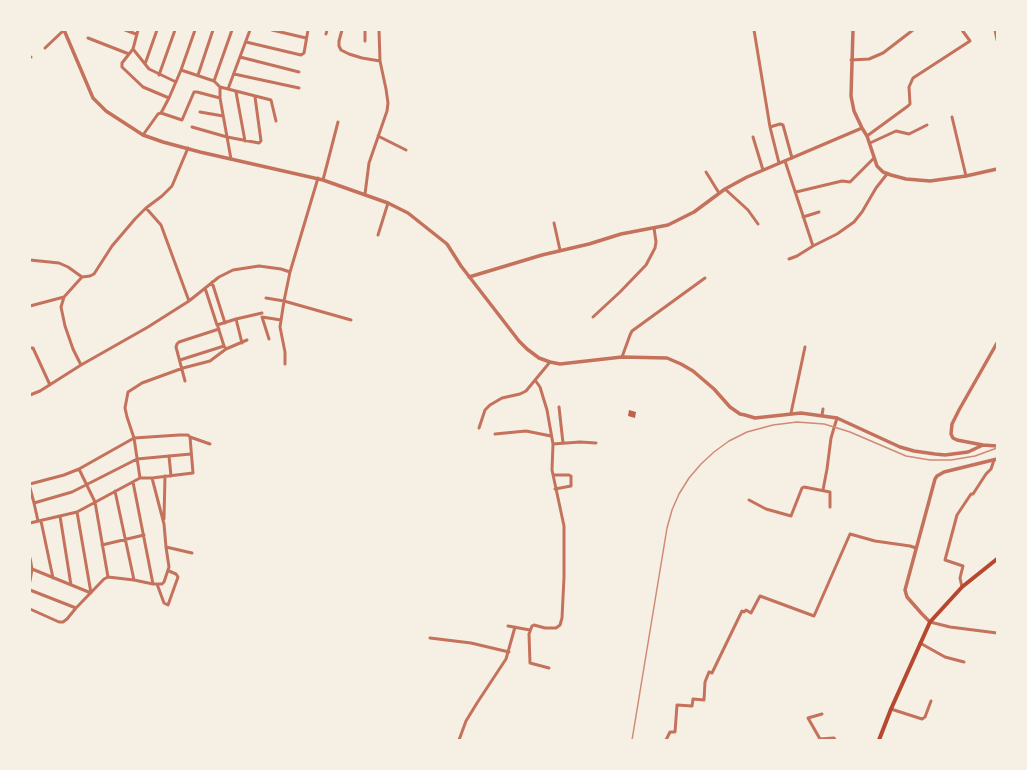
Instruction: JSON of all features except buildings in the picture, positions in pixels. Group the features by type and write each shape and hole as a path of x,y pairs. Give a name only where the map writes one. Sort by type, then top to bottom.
{"main road":[{"path":"879,740 891,709 930,622 962,587 997,559"}],"street":[{"path":"45,48 64,30 93,98 106,111 143,135 163,142 231,159 318,178 388,203 408,213 424,227 442,239 450,248 469,277 519,342 534,355 550,362 560,364 622,357 660,357 672,360 687,367 706,381 730,407 740,414 755,418 790,413 822,415 836,418 900,447 914,451 945,455 968,452 983,445"},
{"path":"125,30 136,34"},
{"path":"138,30 133,49 122,63 123,68 143,87 169,98"},
{"path":"145,64 157,30"},
{"path":"159,75 175,30"},
{"path":"143,135 156,115 161,113 169,98 181,70 195,30"},
{"path":"198,75 213,30"},
{"path":"214,81 232,30"},
{"path":"228,90 250,30"},
{"path":"272,30 286,31 306,38"},
{"path":"246,42 302,55 304,53 308,30"},
{"path":"326,34 327,30"},
{"path":"342,30 338,41 341,50 358,57 380,61"},
{"path":"365,30 365,41"},
{"path":"364,194 369,163 388,103 380,61 379,30"},
{"path":"754,30 770,127 779,163"},
{"path":"853,30 850,96 854,111 867,136 879,169 887,174 922,181 942,180 997,169"},
{"path":"852,60 869,58 883,53 913,30"},
{"path":"867,136 910,104 909,86 913,78 970,41 962,30"},
{"path":"994,30 997,40"},
{"path":"88,38 130,54"},
{"path":"133,49 148,69 176,82"},
{"path":"240,57 299,72"},
{"path":"181,70 214,81 220,87 228,90 271,100 276,121"},
{"path":"234,74 299,88"},
{"path":"220,87 220,98 231,159"},
{"path":"161,113 182,120 193,93 195,92 220,98"},
{"path":"236,92 245,140"},
{"path":"192,127 227,137 258,143 261,141 256,97"},
{"path":"200,112 223,116"},
{"path":"952,117 966,176"},
{"path":"323,180 338,122"},
{"path":"770,127 780,124 783,125 792,158"},
{"path":"870,143 896,131 909,134 927,125"},
{"path":"469,277 560,250 589,244 621,234 668,225 684,217 725,189 763,170 862,128"},
{"path":"378,136 406,150"},
{"path":"753,137 763,170"},
{"path":"81,365 73,349 61,307 64,297 82,277 94,274 112,246 135,219 172,186 188,148"},
{"path":"796,192 842,181 850,182 874,158"},
{"path":"785,161 813,246"},
{"path":"706,172 719,193"},
{"path":"789,258 797,256 837,234 854,222 887,174"},
{"path":"285,364 285,352 280,327 284,301 290,272 318,178"},
{"path":"725,189 748,210 758,224"},
{"path":"378,235 388,203"},
{"path":"146,208 161,225 189,301"},
{"path":"803,217 818,212"},
{"path":"554,223 560,250"},
{"path":"593,317 646,265 655,248 656,242 654,228"},
{"path":"30,260 59,264 68,267 82,277"},
{"path":"30,395 50,385 81,365 148,327 189,301 219,277 233,270 248,267 269,267 290,272"},
{"path":"622,357 631,333 705,278"},
{"path":"212,282 225,323"},
{"path":"205,288 225,347"},
{"path":"30,306 64,297"},
{"path":"266,298 284,301 351,320"},
{"path":"185,381 183,368 176,347 179,342 218,327 236,318 262,312"},
{"path":"268,339 262,317 281,320"},
{"path":"236,318 242,343"},
{"path":"180,360 242,343 247,340"},
{"path":"997,343 969,391 952,424 951,430 952,436 957,440 983,445 997,444"},
{"path":"140,478 134,438 125,408 128,392 142,383 183,368 210,361 225,347"},
{"path":"790,413 805,347"},
{"path":"30,348 33,348 50,385"},
{"path":"479,428 485,410 490,405 502,398 524,393 550,362"},
{"path":"535,380 540,387 547,410 553,444 553,475 555,489 564,526 562,618 560,624 556,628 545,628 534,625 530,630 530,662 549,668"},
{"path":"559,407 562,443"},
{"path":"822,415 823,409"},
{"path":"823,490 831,438 836,418"},
{"path":"495,434 526,431 551,436"},
{"path":"30,484 64,475 79,469 134,438 185,434 190,438 210,444"},
{"path":"30,523 77,512 140,478 193,473 190,438"},
{"path":"553,444 580,442 596,443"},
{"path":"34,503 72,492 137,459 191,454"},
{"path":"170,456 171,476"},
{"path":"995,459 944,472 937,476 916,548 905,594 930,622 950,627 997,633"},
{"path":"962,587 960,578 963,566 945,560 957,515 971,494 973,494 991,469 995,459"},
{"path":"79,469 95,502 108,577"},
{"path":"553,475 571,476 572,486 555,489"},
{"path":"30,609 59,622 63,622 68,619 76,608 104,579 108,577 155,584 163,583 169,571 164,524 165,476"},
{"path":"152,478 164,524"},
{"path":"134,482 155,584 164,603 168,605 178,578 176,574 169,571"},
{"path":"749,500 766,509 791,516 802,487 831,492 830,507"},
{"path":"30,488 53,578"},
{"path":"115,491 134,580"},
{"path":"77,512 90,593"},
{"path":"60,516 71,585"},
{"path":"666,740 670,732 675,732 677,705 692,706 693,700 704,700 705,682 709,672 712,673 742,611 744,612 746,610 751,613 760,596 814,616 850,534 875,541 916,548"},
{"path":"102,546 144,535"},
{"path":"166,547 192,553"},
{"path":"30,558 32,569 30,581"},
{"path":"32,569 90,593"},
{"path":"30,590 76,608"},
{"path":"508,626 530,630"},
{"path":"458,740 476,703 506,660 515,627"},
{"path":"430,638 471,643 509,652"},
{"path":"920,643 945,657 964,662"},
{"path":"891,709 922,719 931,701"},
{"path":"822,714 808,718 820,739 834,738 835,740"}],"railway":[{"path":"632,740 667,528 672,510 679,494 689,478 714,452 729,441 747,432 773,425 797,422 824,424 850,432 906,456 930,460 951,460 975,456 997,448"}]}
